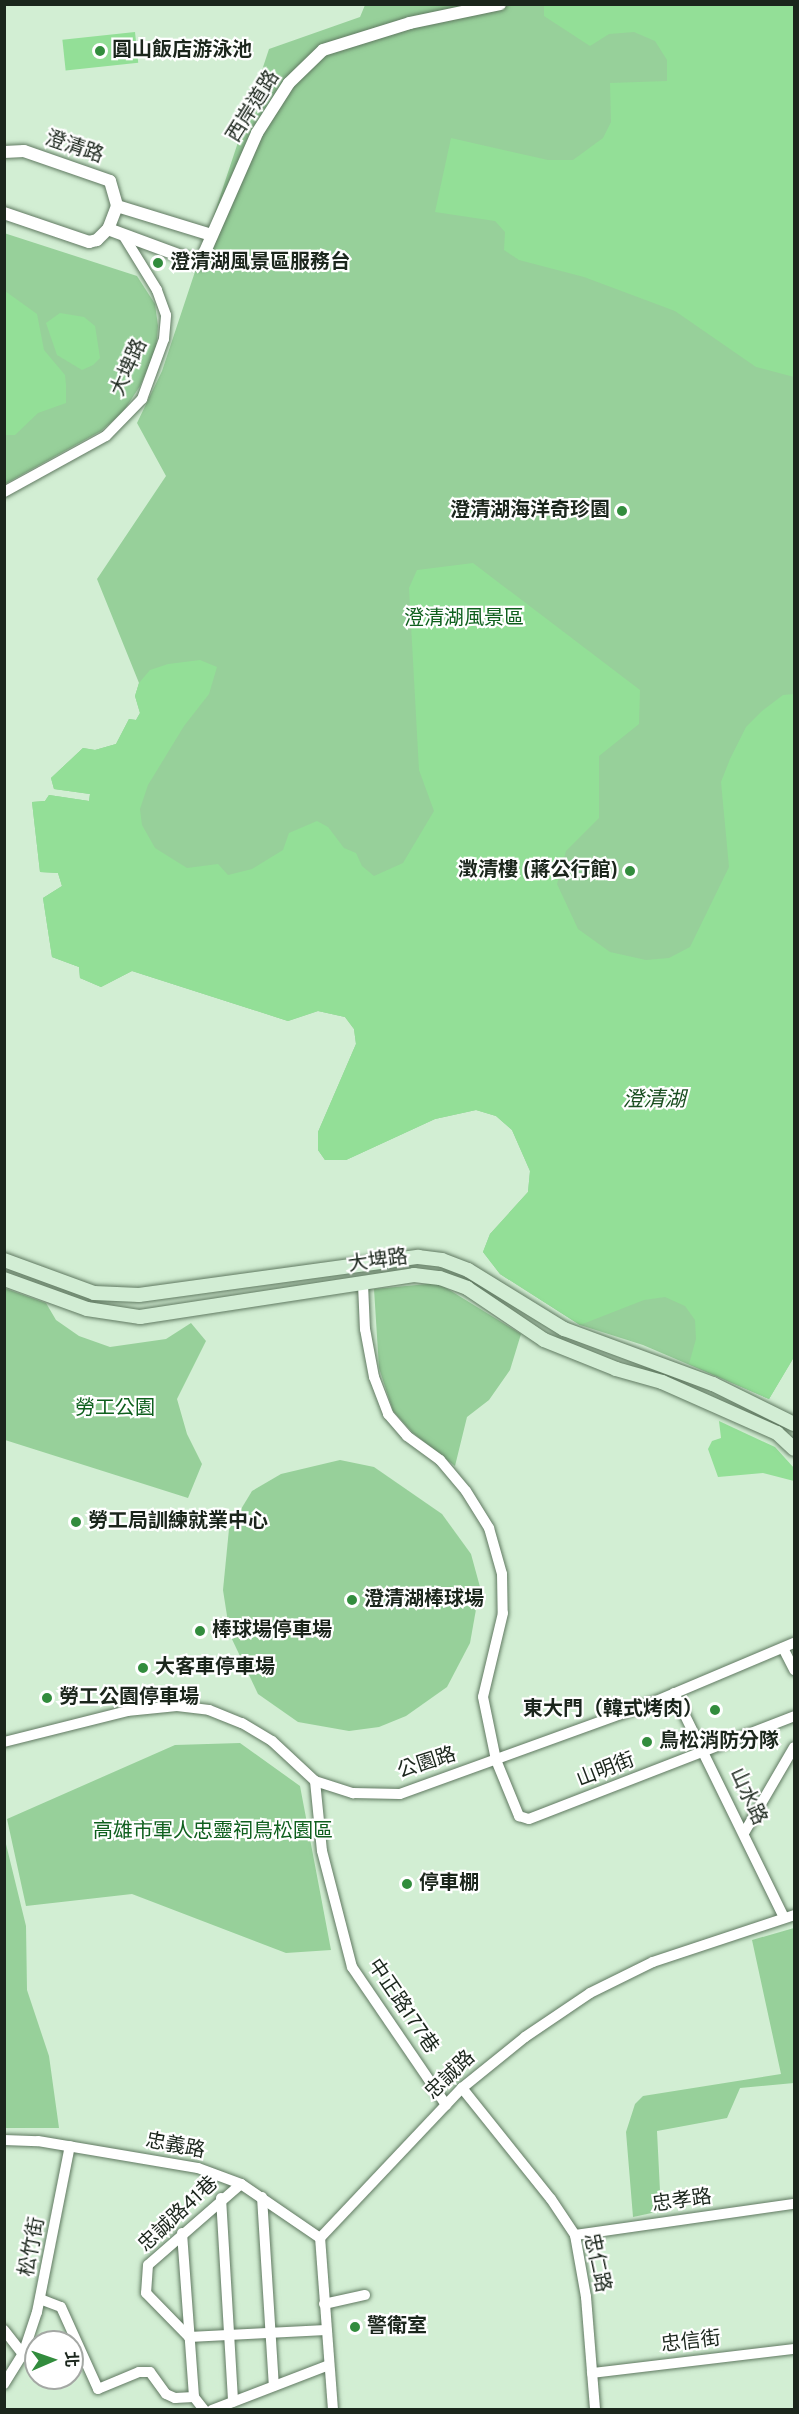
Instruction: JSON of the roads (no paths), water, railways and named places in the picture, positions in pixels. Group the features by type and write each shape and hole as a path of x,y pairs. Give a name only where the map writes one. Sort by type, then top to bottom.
{"main road":[{"name":"大埤路","path":"4,1260 93,1293 139,1294 418,1257 442,1260 468,1270 564,1329 658,1362 795,1424"},
{"name":"大埤路","path":"4,1279 87,1309 140,1317 414,1275 440,1278 467,1288 544,1340 616,1369 662,1382 777,1433 795,1449"}],"street":[{"name":"西岸道路","path":"123,235 200,263 257,133 289,83 323,50 400,26 500,4"},
{"name":"澄清路","path":"4,152 24,151 110,181 117,206"},
{"path":"4,213 89,242 97,240 108,229 117,206 211,235"},
{"path":"108,229 123,235"},
{"name":"大埤路","path":"4,492 106,436 142,399 164,339 166,315 157,290 123,235"},
{"name":"山明街","path":"363,1284 365,1329 374,1377 388,1414 407,1436 440,1460 466,1491 489,1527 500,1564 503,1613 483,1697 496,1760 519,1816 528,1819 795,1716"},
{"name":"公園路","path":"4,1742 127,1711 177,1706 209,1710 242,1723 272,1741 315,1781 353,1793 400,1794 674,1693 795,1643"},
{"path":"783,1648 795,1670"},
{"name":"山水路","path":"674,1693 706,1752 744,1833 789,1916"},
{"path":"744,1833 795,1747"},
{"name":"中正路177巷","path":"315,1781 322,1851 352,1967 446,2105"},
{"name":"忠誠路","path":"320,2238 462,2088 525,2037 590,1994 653,1962 789,1916"},
{"name":"忠仁路","path":"462,2088 551,2199 575,2235 585,2297 595,2409"},
{"name":"忠義路","path":"4,2140 70,2146 198,2168 241,2184 320,2238"},
{"name":"松竹街","path":"4,2384 23,2354 40,2299 70,2146"},
{"name":"忠誠路41巷","path":"189,2337 146,2293 148,2265 221,2198 241,2184"},
{"path":"262,2197 274,2386"},
{"path":"221,2198 233,2402"},
{"name":"忠孝路","path":"575,2235 795,2204"},
{"path":"182,2233 194,2397 204,2409"},
{"path":"320,2238 333,2409"},
{"path":"324,2304 365,2295"},
{"path":"40,2299 61,2307 98,2389 139,2372 150,2372 166,2394 174,2398 194,2397"},
{"path":"4,2330 23,2354"},
{"path":"189,2337 229,2337 326,2330"},
{"name":"忠信街","path":"592,2373 795,2349"},
{"path":"212,2409 329,2365"}],"water":[{"path":"544,4 794,5 794,377 756,367 675,311 584,277 519,260 504,250 505,232 495,221 435,212 451,138 548,160 573,160 603,138 611,122 610,83 667,81 667,60 655,41 634,32 609,34 590,46 544,16"},
{"name":"圓山飯店游泳池","path":"135,32 138,63 66,70 62,40"},
{"path":"5,291 37,314 44,350 65,375 66,385 66,403 38,413 15,435 5,435"},
{"path":"60,313 84,317 95,326 100,358 93,365 82,370 57,355 46,323"},
{"name":"澄清湖","path":"473,563 640,690 639,724 599,756 599,818 566,851 557,884 578,929 610,952 646,960 669,958 690,947 729,867 721,782 730,759 746,727 783,695 794,694 794,1357 769,1399 689,1364 696,1339 695,1320 685,1306 665,1297 644,1300 580,1325 500,1274 483,1252 490,1234 528,1192 530,1171 512,1130 496,1116 476,1110 435,1119 346,1160 325,1160 318,1150 318,1132 356,1044 354,1029 345,1017 318,1011 288,1021 132,971 101,987 80,978 79,967 52,957 43,898 62,886 58,873 40,872 32,802 45,801 49,795 89,801 90,794 54,789 51,778 83,748 95,750 116,744 129,719 136,720 140,713 135,696 139,683 150,670 168,664 200,660 217,667 209,694 184,726 148,785 140,809 142,825 155,848 187,868 218,864 228,875 252,869 283,850 289,833 317,821 328,827 344,848 356,853 362,866 374,876 403,863 434,811 419,770 409,588 417,570"},
{"path":"719,1421 775,1447 794,1468 794,1481 763,1473 718,1477 708,1449 712,1441 721,1438"}],"place":[{"name":"圓山飯店游泳池","path":"100,51"},
{"name":"澄清湖風景區服務台","path":"158,263"},
{"name":"澄清湖海洋奇珍園","path":"622,511"},
{"name":"澂清樓 (蔣公行館)","path":"630,871"},
{"name":"勞工局訓練就業中心","path":"76,1522"},
{"name":"澄清湖棒球場","path":"352,1600"},
{"name":"棒球場停車場","path":"200,1631"},
{"name":"大客車停車場","path":"143,1668"},
{"name":"勞工公園停車場","path":"47,1698"},
{"name":"東大門（韓式烤肉）","path":"715,1710"},
{"name":"鳥松消防分隊","path":"647,1742"},
{"name":"停車棚","path":"407,1884"},
{"name":"警衛室","path":"355,2327"}],"park label":[{"name":"澄清湖風景區","path":"464,619"},
{"name":"勞工公園","path":"115,1409"},
{"name":"高雄市軍人忠靈祠鳥松園區","path":"213,1832"}]}
